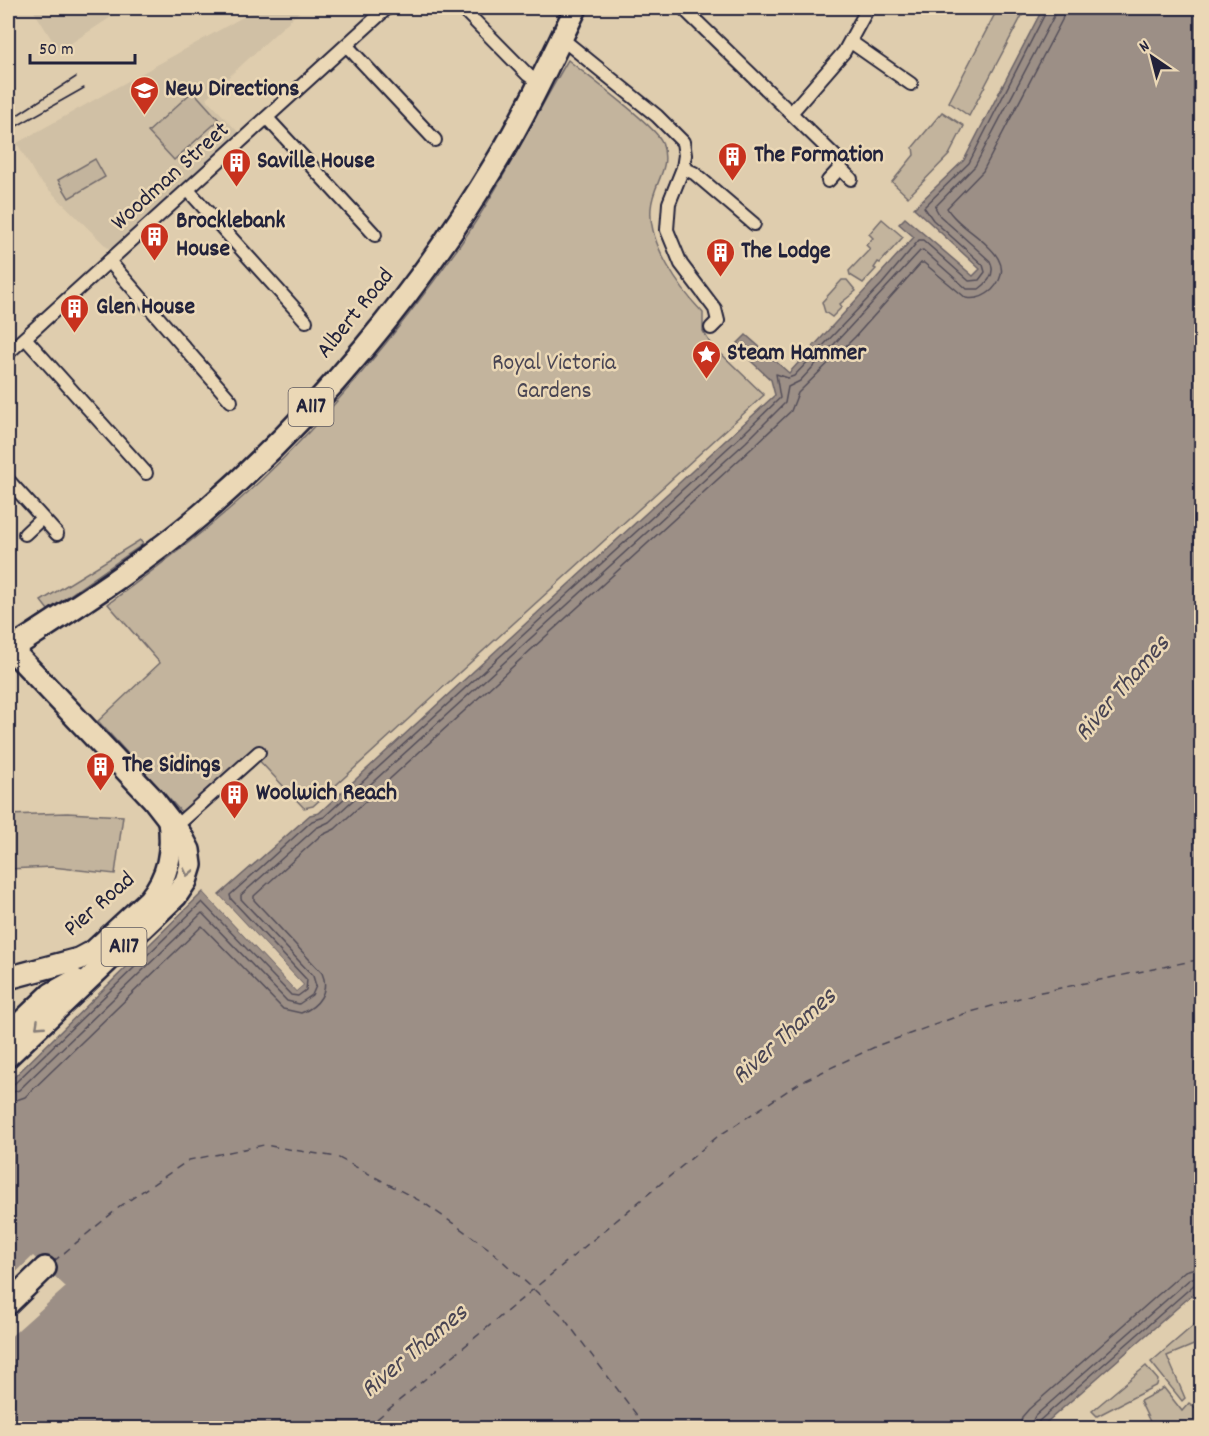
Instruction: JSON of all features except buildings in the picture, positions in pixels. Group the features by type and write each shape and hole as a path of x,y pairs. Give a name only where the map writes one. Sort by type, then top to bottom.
{"highway":[{"name":"Albert Road","path":"10,647 143,560 202,514 268,454 329,388 404,296 491,170 539,83 576,8"},
{"name":"Pier Road","path":"8,1056 162,911 186,881 191,858 186,842 153,799 10,647"},
{"name":"Pier Road","path":"8,978 79,959 94,951 141,907 157,890 170,859 172,824"},
{"path":"8,1035 51,994 64,985 99,970"},
{"path":"8,1304 45,1268"}],"street":[{"name":"Woodman Street","path":"8,353 387,8"},
{"path":"462,8 528,75 539,83"},
{"path":"683,8 839,160 840,168 851,179"},
{"path":"791,113 851,42 868,8"},
{"path":"561,38 676,133 684,147 683,168 669,203 667,230 673,250 684,271 715,309 718,321 711,328"},
{"path":"851,42 911,84"},
{"path":"347,46 435,140"},
{"path":"267,118 375,235"},
{"path":"683,168 694,174 754,224"},
{"path":"828,181 840,168"},
{"path":"188,190 306,321"},
{"path":"109,261 231,401"},
{"path":"25,338 146,473"},
{"path":"8,480 57,534"},
{"path":"25,534 42,518"},
{"path":"172,824 259,752"}],"shaded area":[{"path":"32,8 125,8 59,51"},
{"name":"New Directions","path":"259,8 298,8 300,11 206,98 241,135 112,252 37,178 17,143"}],"green space":[{"path":"998,8 1026,8 969,116 949,102"},
{"name":"Royal Victoria Gardens","path":"568,60 647,124 662,142 665,160 651,208 651,222 660,251 685,292 703,313 703,331 710,343 764,395 313,806 304,808 252,753 184,815 98,721 160,663 108,604 186,545 242,498 314,426 366,368 475,223"},
{"path":"193,91 219,120 174,160 148,132"},
{"path":"942,112 964,126 949,155 908,197 892,182 914,155 913,147"},
{"path":"95,159 105,177 69,198 58,180"},
{"path":"882,219 903,237 880,263 878,262 874,268 876,269 863,283 850,275 849,271 870,249 866,245 873,238 869,234"},
{"path":"842,280 847,280 856,291 840,304 842,307 832,317 825,312 822,302"},
{"path":"140,540 143,544 48,610 41,601"},
{"path":"67,813 123,816 115,874 52,867 8,869 8,815"},
{"path":"1201,1319 1201,1342 1167,1356 1185,1398 1182,1401 1151,1362"},
{"path":"1146,1366 1158,1380 1157,1385 1097,1416 1092,1411"},
{"path":"1164,1388 1182,1411 1189,1403 1201,1412 1201,1428 1153,1428 1140,1401"}],"water":[{"name":"River Thames","path":"1043,8 1201,8 1201,1287 1040,1428 8,1428 8,1083 203,892 296,991 303,985 219,895 310,815 319,813 775,395 771,380 735,346 746,335 789,373 914,237 899,224 905,218 973,276 980,269 914,208 964,160"}],"pier":[{"path":"203,892 208,893 296,987 299,985 216,895 219,895 303,985 296,991"},
{"path":"33,1256 66,1287 8,1339 8,1280"}],"ferry route":[{"path":"366,1428 717,1137 801,1082 879,1045 964,1014 1041,992 1202,959"},
{"path":"53,1262 122,1205 189,1160 264,1145 337,1157 424,1203 488,1248 560,1313 636,1414 641,1428"}],"tram line":[{"path":"8,121 76,77"},
{"path":"8,131 84,88"}],"place":[{"name":"New Directions","path":"144,116"},
{"name":"The Formation","path":"733,182"},
{"name":"Saville House","path":"236,188"},
{"name":"Brocklebank House","path":"155,262"},
{"name":"The Lodge","path":"720,278"},
{"name":"Glen House","path":"75,334"},
{"name":"Steam Hammer","path":"706,380"},
{"name":"The Sidings","path":"101,792"},
{"name":"Woolwich Reach","path":"235,820"}]}
